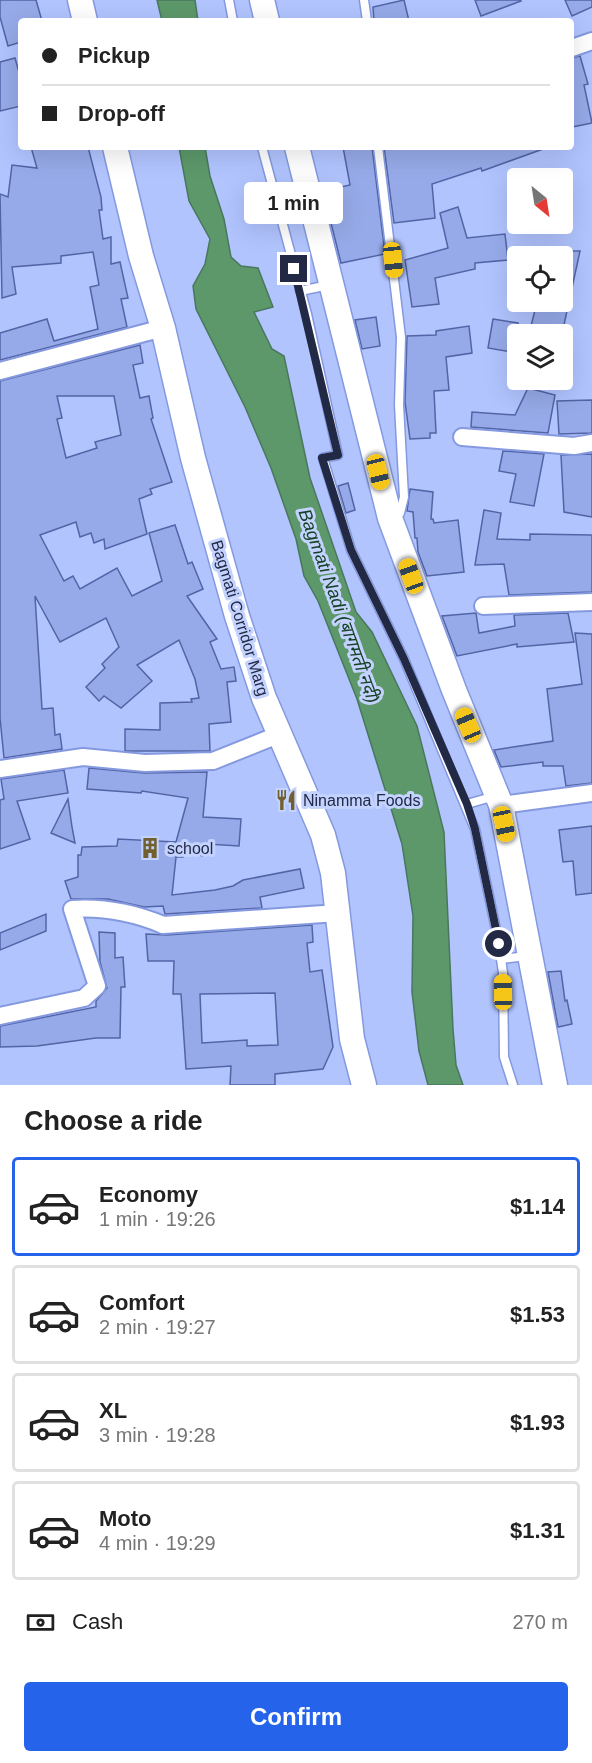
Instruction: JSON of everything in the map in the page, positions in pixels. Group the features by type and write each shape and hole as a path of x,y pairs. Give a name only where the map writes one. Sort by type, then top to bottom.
{"street":[{"path":"80,0 84,18"},
{"path":"262,0 266,18"},
{"path":"574,47 592,41"},
{"name":"Bagmati Corridor Marg","path":"116,150 141,256 163,328 193,458 234,604 264,698 323,836 333,873 352,1039 364,1085"},
{"path":"298,150 390,518 454,690 499,800 555,1085"},
{"path":"0,372 163,328"},
{"path":"462,437 574,446 592,443"},
{"path":"483,606 592,602"},
{"path":"0,769 83,757 145,763 213,761 279,735"},
{"path":"499,800 592,793"},
{"path":"0,1016 84,998 97,986 72,909 101,908 142,916 163,925 338,913"}],"lane":[{"path":"229,0 233,18"},
{"path":"364,0 367,18"},
{"path":"263,150 300,291 338,455 322,458 340,520 351,550 404,659 467,804 475,829 501,959 504,1057 513,1085"},
{"path":"378,150 401,337 399,405 404,497 400,513 390,518"},
{"path":"300,291 332,284"},
{"path":"467,804 499,800"},
{"path":"501,959 530,956"}],"water":[{"path":"157,0 195,0 198,18 161,18"},
{"name":"Bagmati Nadi (बागमती नदी)","path":"180,150 206,150 210,176 224,219 231,257 241,266 258,268 273,307 254,312 272,349 284,356 310,478 356,612 372,632 417,726 444,832 453,1029 456,1065 463,1085 428,1085 419,1051 412,992 413,916 402,844 357,699 318,601 304,576 296,539 271,468 245,407 196,309 193,286 205,264 210,239 189,201"}],"building":[{"path":"0,0 36,0 41,18 18,18 18,43 8,46 0,17"},
{"path":"404,0 408,18 374,18 373,7"},
{"path":"475,0 520,0 521,1 481,16"},
{"path":"565,0 592,0 592,7 572,16"},
{"path":"580,56 588,84 584,85 592,123 574,127 574,58"},
{"path":"15,58 18,68 18,107 0,111 0,62"},
{"path":"32,150 89,150 101,197 102,210 99,210 103,239 111,237 111,264 120,262 128,298 121,299 127,327 0,360 0,333 47,319 54,341 98,329 90,287 99,285 93,252 61,256 61,263 12,267 16,294 2,298 0,194 8,197 12,165 37,168"},
{"path":"344,150 372,150 385,254 341,263 323,191 350,185"},
{"path":"384,150 540,150 482,171 481,168 432,184 435,218 394,223"},
{"path":"458,207 467,238 505,234 507,260 475,263 475,269 435,278 439,304 412,307 405,260 448,248 440,213"},
{"path":"573,251 580,251 573,283"},
{"path":"534,312 567,312 564,324 532,324"},
{"path":"376,317 380,346 362,349 355,320"},
{"path":"493,319 518,323 507,324 507,351 488,348"},
{"path":"469,326 472,353 446,357 449,390 434,391 436,433 430,433 430,438 410,439 405,402 407,336 436,335 436,331"},
{"path":"140,345 143,363 133,365 140,398 149,396 153,418 151,419 172,482 150,489 152,494 139,499 147,534 105,549 104,539 94,543 91,533 80,537 76,522 40,535 64,581 73,576 80,589 117,568 132,596 162,581 149,533 175,525 188,564 192,562 203,589 187,596 217,639 210,642 221,669 234,667 236,681 227,682 231,722 209,724 210,751 125,751 125,729 160,730 160,703 192,702 191,699 199,698 195,679 179,640 137,665 152,681 121,708 104,696 99,701 86,687 105,668 102,664 119,647 106,618 60,642 35,596 42,709 53,708 55,735 60,734 62,749 4,758 0,718 0,381","holes":["57,396 114,396 121,435 95,442 97,448 66,458 57,419 62,418"]},
{"path":"527,390 555,395 548,433 471,427 472,412 515,415"},
{"path":"592,400 592,433 559,434 557,401"},
{"path":"503,451 544,454 534,506 510,502 516,474 499,471"},
{"path":"592,454 592,517 564,512 561,455"},
{"path":"348,483 355,510 346,513 338,486"},
{"path":"410,489 433,492 431,519 434,523 458,520 464,572 427,576 418,552 413,512 407,511"},
{"path":"484,510 501,513 497,539 530,540 530,534 592,535 592,592 509,595 504,564 475,565"},
{"path":"476,613 479,633 515,626 514,615 568,613 574,642 517,647 517,644 457,656 442,616"},
{"path":"575,633 592,634 592,783 566,786 563,766 543,766 543,762 501,767 494,750 553,741 547,689 582,684"},
{"path":"89,768 144,773 207,772 203,817 241,819 239,846 207,844 203,856 183,850 183,857 176,857 172,895 215,890 233,886 243,880 300,869 304,888 260,897 262,908 165,914 163,906 144,907 108,899 71,899 65,881 78,877 78,855 81,855 82,847 117,846 118,839 176,842 188,798 142,791 141,793 87,789"},
{"path":"64,770 68,793 17,801 30,839 0,849 0,800 4,799 1,779"},
{"path":"68,799 72,827 75,843 51,833"},
{"path":"592,826 592,893 576,895 573,861 563,862 559,830"},
{"path":"46,914 46,931 0,950 0,933"},
{"path":"312,925 313,942 307,943 310,972 322,970 333,1047 323,1069 275,1074 275,1085 230,1085 231,1066 186,1069 181,994 173,994 174,961 148,961 146,934 167,935","holes":["275,993 278,1045 247,1046 247,1040 202,1043 200,994"]},
{"path":"99,932 115,933 115,958 123,957 125,987 121,987 120,1038 0,1047 0,1026 96,1007 96,1001 107,988 100,962"},
{"path":"561,971 565,1001 567,1000 572,1024 558,1027 548,972"}],"place":[{"name":"Ninamma Foods","path":"286,800"},
{"name":"school","path":"150,848"}],"route":[{"path":"294,269 307,314 338,455 322,458 340,520 351,550 404,659 467,804 475,829 499,944"}]}
